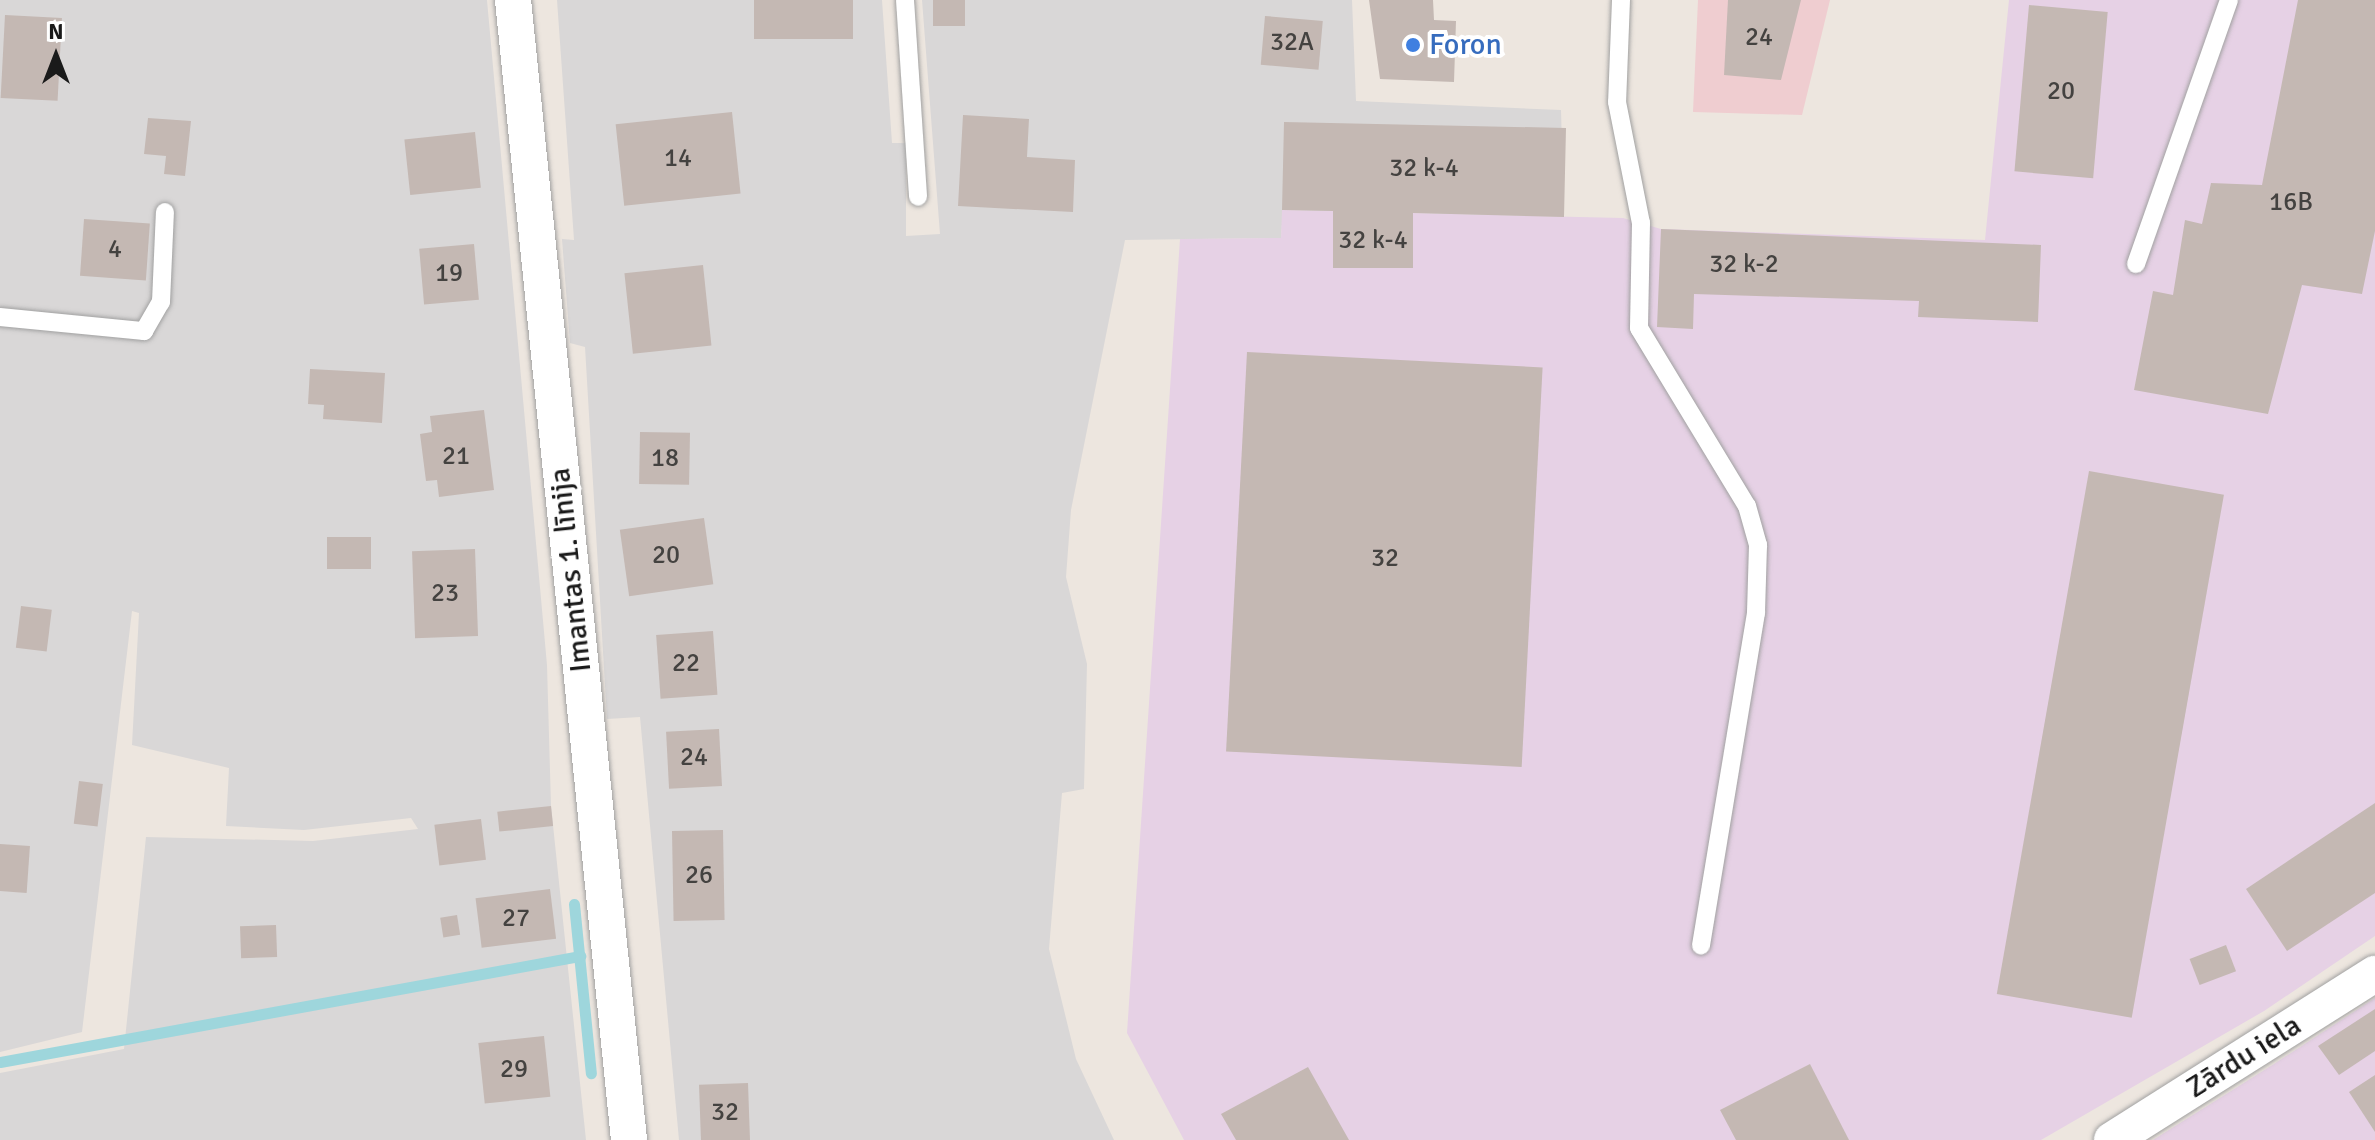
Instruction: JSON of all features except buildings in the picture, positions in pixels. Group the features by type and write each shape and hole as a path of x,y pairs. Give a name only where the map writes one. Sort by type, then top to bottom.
{"street":[{"name":"Imantas 1. līnija","path":"513,0 629,1140"},
{"name":"Zārdu iela","path":"2112,1140 2375,974"}],"lane":[{"path":"905,0 918,197"},
{"path":"1621,0 1617,102 1641,223 1639,328 1742,498 1758,545 1756,613 1701,945"},
{"path":"2136,264 2229,0"},
{"path":"0,317 144,331 161,302 165,212"}],"shaded area":[{"path":"0,0 487,0 547,665 551,806 586,1140 0,1140 0,1073 124,1049 146,837 313,841 418,829 411,818 304,830 226,826 229,768 132,745 139,613 132,611 82,1032 0,1052"},
{"path":"557,0 882,0 892,143 906,143 906,236 940,234 922,0 1352,0 1356,101 1561,110 1564,217 1283,210 1281,238 1125,240 1071,510 1066,577 1087,664 1084,789 1062,793 1049,949 1076,1059 1114,1140 679,1140 640,717 607,719 585,347 570,343 562,239 574,240"},
{"path":"1698,0 1830,0 1802,115 1693,112"},
{"path":"2009,0 2375,0 2375,936 2264,1011 2041,1140 1184,1140 1127,1033 1180,239 1281,238 1282,210 1333,211 1333,268 1413,268 1413,213 1623,218 1661,229 1985,240"},
{"path":"2375,998 2375,1140 2153,1140 2274,1064"}],"waterway":[{"path":"574,904 591,1073"},
{"path":"0,1062 580,956"}],"place":[{"name":"Foron","path":"1413,45"}]}
